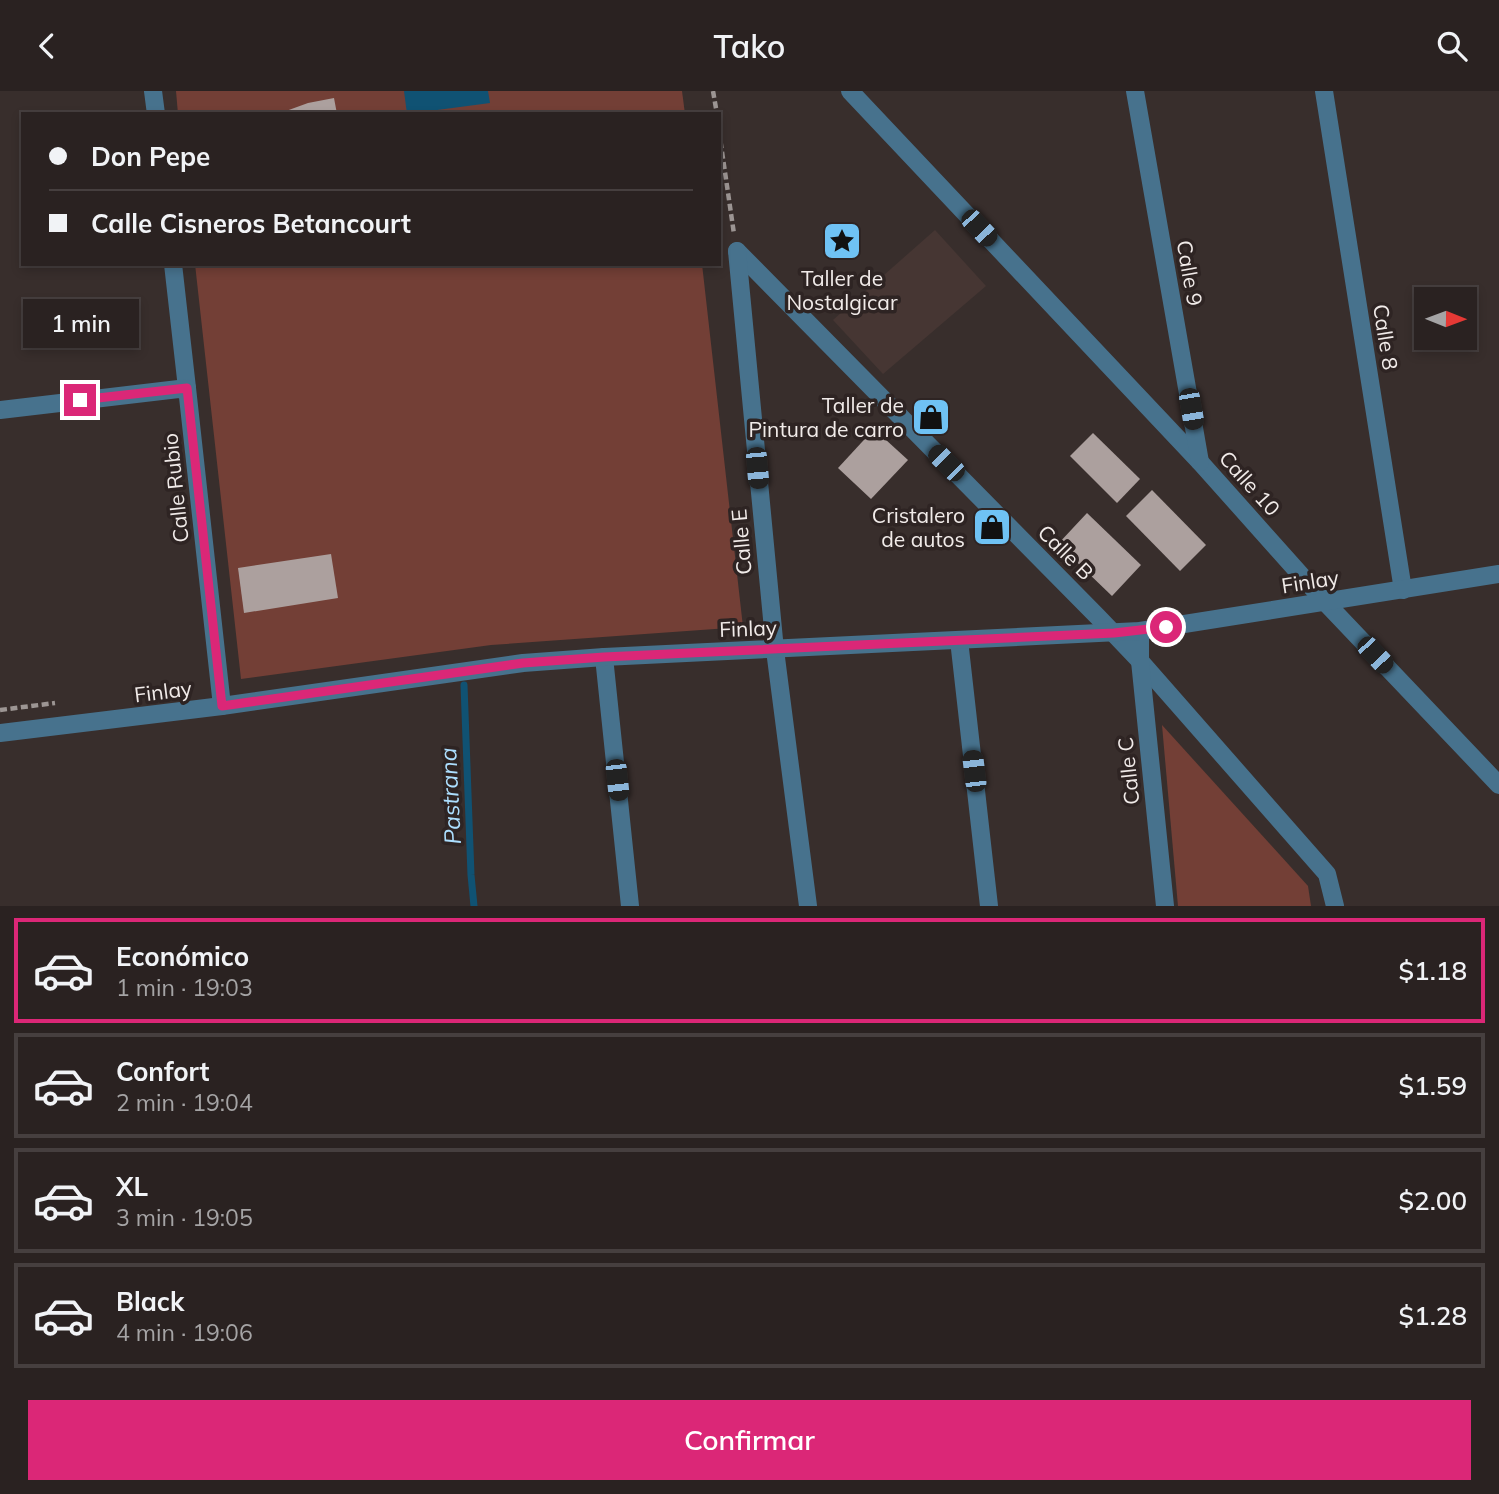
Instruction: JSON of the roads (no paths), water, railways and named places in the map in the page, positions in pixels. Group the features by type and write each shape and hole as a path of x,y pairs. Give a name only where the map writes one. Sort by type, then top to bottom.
{"street":[{"path":"153,91 156,112"},
{"name":"Calle 10","path":"850,91 1200,462 1325,602 1499,785"},
{"name":"Calle 9","path":"1135,91 1200,462"},
{"name":"Calle 8","path":"1324,91 1403,590"},
{"name":"Calle B","path":"737,251 1140,661 1327,874 1335,906"},
{"name":"Calle E","path":"737,251 775,650 808,906"},
{"name":"Calle Rubio","path":"173,266 222,706"},
{"path":"0,410 187,388"},
{"name":"Finlay","path":"0,733 222,706 509,665 604,657 1140,631 1499,574"},
{"name":"Calle C","path":"1140,631 1140,661 1165,906"},
{"path":"959,640 989,906"},
{"path":"604,657 630,906"}],"water":[{"path":"404,91 488,91 490,103 407,112"}],"waterway":[{"name":"Pastrana","path":"464,685 474,906"}],"place":[{"name":"Taller de Nostalgicar","path":"842,241"},
{"name":"Taller de Pintura de carro","path":"931,417"},
{"name":"Cristalero de autos","path":"992,527"}]}
